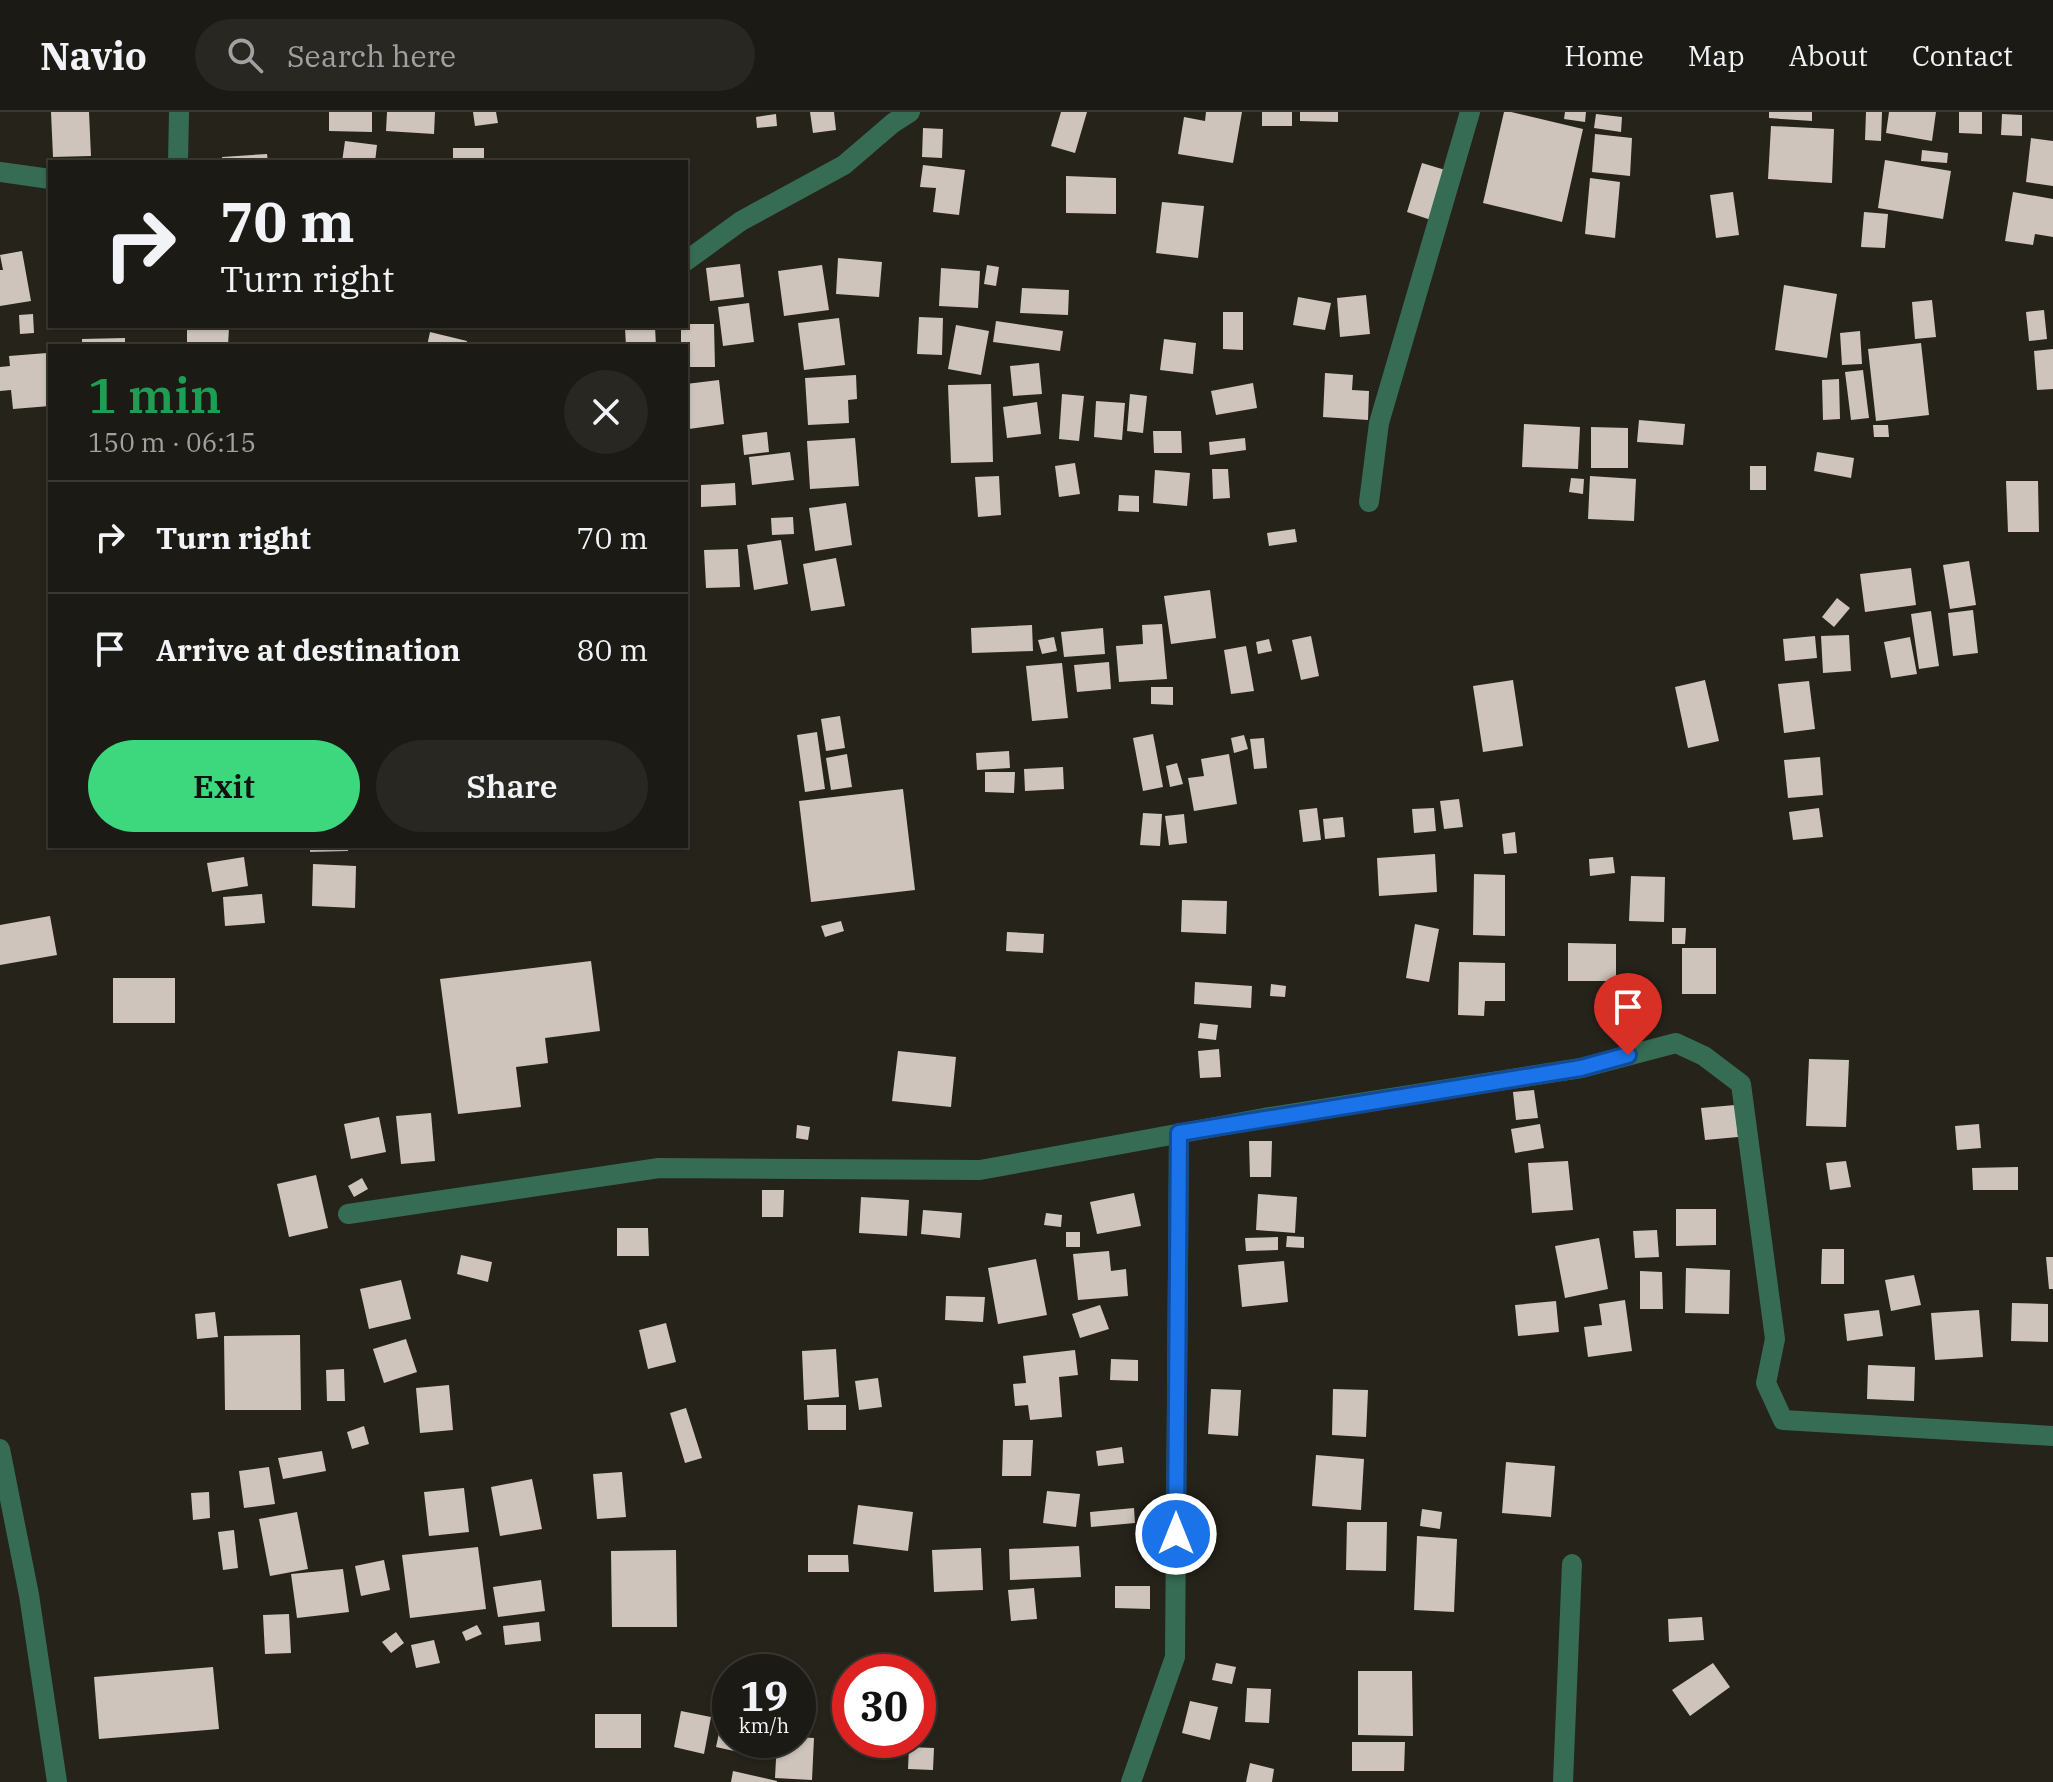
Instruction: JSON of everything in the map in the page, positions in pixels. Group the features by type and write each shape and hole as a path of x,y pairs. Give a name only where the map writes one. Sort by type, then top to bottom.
{"street":[{"path":"178,160 179,112"},
{"path":"688,260 741,221 844,165 910,112"},
{"path":"1369,502 1379,423 1470,112"},
{"path":"0,172 48,179"},
{"path":"348,1214 659,1168 980,1170 1179,1133 1581,1068 1676,1043 1704,1056 1741,1084 1775,1339 1766,1383 1783,1420 2053,1436"},
{"path":"1131,1782 1175,1657 1179,1133"},
{"path":"0,1449 29,1595 57,1782"},
{"path":"1563,1782 1572,1564"}],"building":[{"path":"51,112 89,112 91,156 53,157"},
{"path":"329,112 372,112 372,132 329,131"},
{"path":"387,112 435,112 434,134 386,131"},
{"path":"473,112 496,112 498,123 475,126"},
{"path":"810,112 834,112 836,130 813,133"},
{"path":"1061,112 1087,112 1075,153 1051,146"},
{"path":"1206,112 1242,112 1233,163 1178,154 1184,117 1205,121"},
{"path":"1262,112 1292,112 1292,126 1262,126"},
{"path":"1300,112 1338,112 1338,122 1300,121"},
{"path":"1504,112 1583,129 1562,222 1483,203"},
{"path":"1565,112 1586,112 1585,122 1564,119"},
{"path":"1769,112 1812,112 1812,121 1769,118"},
{"path":"1866,112 1882,112 1881,141 1865,140"},
{"path":"1889,112 1936,112 1932,141 1886,133"},
{"path":"1959,112 1982,112 1982,134 1959,133"},
{"path":"776,114 777,126 757,128 756,117"},
{"path":"1596,114 1622,117 1621,132 1594,128"},
{"path":"2002,114 2022,115 2022,136 2001,135"},
{"path":"1771,126 1834,129 1832,183 1768,179"},
{"path":"923,128 943,129 942,158 922,157"},
{"path":"1595,134 1632,138 1630,176 1592,172"},
{"path":"2031,138 2053,141 2053,186 2026,182"},
{"path":"345,141 377,145 375,160 342,160"},
{"path":"453,148 484,148 484,160 453,160"},
{"path":"1922,150 1948,153 1947,163 1921,161"},
{"path":"267,154 268,160 222,160 222,157"},
{"path":"1885,160 1951,171 1943,219 1878,208"},
{"path":"1422,163 1452,172 1437,222 1407,212"},
{"path":"923,165 965,170 959,215 933,212 936,188 920,187"},
{"path":"1066,176 1116,178 1116,214 1066,213"},
{"path":"1590,178 1620,182 1615,238 1585,234"},
{"path":"1733,192 1739,235 1716,238 1710,195"},
{"path":"2013,192 2053,199 2053,237 2035,234 2033,245 2005,241"},
{"path":"1162,202 1204,206 1198,258 1156,253"},
{"path":"1864,212 1888,214 1885,248 1861,247"},
{"path":"22,251 31,301 0,306 0,270 3,270 0,255"},
{"path":"838,258 882,262 879,297 836,294"},
{"path":"740,264 744,297 710,301 706,268"},
{"path":"822,265 829,310 784,316 778,271"},
{"path":"987,265 999,267 996,286 984,284"},
{"path":"941,268 980,271 978,308 939,306"},
{"path":"1784,285 1837,294 1827,358 1775,350"},
{"path":"1022,288 1069,290 1068,315 1020,313"},
{"path":"1366,295 1370,334 1340,337 1337,298"},
{"path":"1298,297 1331,303 1325,330 1293,325"},
{"path":"1932,300 1936,337 1915,339 1912,302"},
{"path":"749,303 754,342 723,346 718,307"},
{"path":"2044,310 2047,339 2029,341 2026,312"},
{"path":"1223,312 1243,312 1243,350 1223,349"},
{"path":"33,314 34,333 20,334 19,315"},
{"path":"919,317 943,318 942,355 917,354"},
{"path":"839,318 845,365 804,370 798,323"},
{"path":"996,321 1063,331 1060,351 993,342"},
{"path":"688,324 714,324 715,367 688,367 688,344 681,344 681,328 688,328"},
{"path":"956,325 989,331 981,375 948,369"},
{"path":"187,328 229,328 228,344 187,344"},
{"path":"625,328 655,328 656,344 626,344"},
{"path":"1860,331 1862,364 1842,365 1840,333"},
{"path":"430,332 467,341 466,344 427,344"},
{"path":"125,338 125,344 82,344 82,339"},
{"path":"1164,339 1196,343 1193,374 1160,370"},
{"path":"1921,343 1929,415 1876,421 1868,349"},
{"path":"2053,349 2053,389 2037,390 2034,351"},
{"path":"47,353 48,406 13,409 11,390 0,391 0,367 10,366 9,356"},
{"path":"1039,363 1042,394 1013,396 1010,366"},
{"path":"1863,370 1869,418 1851,420 1845,372"},
{"path":"1325,373 1353,375 1352,390 1369,391 1368,420 1323,417"},
{"path":"856,375 857,399 848,400 849,423 808,425 805,378"},
{"path":"1839,379 1840,419 1823,420 1822,380"},
{"path":"719,380 724,424 689,429 688,384"},
{"path":"1253,383 1257,408 1216,415 1211,391"},
{"path":"991,384 993,462 951,463 948,385"},
{"path":"1062,394 1084,396 1079,441 1059,439"},
{"path":"1130,394 1147,396 1143,433 1127,431"},
{"path":"1096,401 1125,403 1122,440 1094,437"},
{"path":"1037,402 1041,434 1007,438 1003,407"},
{"path":"1639,420 1685,424 1683,445 1637,442"},
{"path":"1524,424 1580,427 1578,469 1522,467"},
{"path":"1873,425 1888,425 1889,437 1874,437"},
{"path":"1591,427 1628,428 1628,468 1591,468"},
{"path":"1153,431 1181,431 1182,453 1154,453"},
{"path":"767,432 769,452 744,455 742,435"},
{"path":"855,438 859,486 810,489 807,441"},
{"path":"1245,438 1246,450 1210,455 1209,442"},
{"path":"790,452 794,480 752,485 749,457"},
{"path":"1817,452 1854,458 1851,478 1814,471"},
{"path":"1075,463 1080,494 1059,497 1055,466"},
{"path":"1750,466 1766,466 1766,490 1750,490"},
{"path":"1212,469 1228,469 1230,498 1213,499"},
{"path":"1155,470 1190,473 1187,506 1153,503"},
{"path":"999,476 1001,515 978,517 975,477"},
{"path":"1590,476 1636,479 1634,521 1588,519"},
{"path":"1571,478 1584,479 1583,494 1569,492"},
{"path":"2006,481 2038,481 2039,532 2008,532"},
{"path":"735,483 736,505 701,507 701,485"},
{"path":"1119,495 1139,496 1139,512 1118,511"},
{"path":"846,503 852,545 815,551 809,508"},
{"path":"793,517 794,534 772,535 771,518"},
{"path":"1295,529 1297,542 1269,546 1267,533"},
{"path":"781,540 788,584 754,590 747,545"},
{"path":"738,549 740,587 706,588 704,550"},
{"path":"836,558 845,606 811,611 803,564"},
{"path":"1969,561 1976,605 1950,609 1943,565"},
{"path":"1911,568 1916,605 1865,612 1860,574"},
{"path":"1210,590 1216,638 1171,644 1164,596"},
{"path":"1837,598 1850,608 1834,627 1822,617"},
{"path":"1973,610 1978,653 1953,656 1948,613"},
{"path":"1931,611 1939,666 1919,669 1911,614"},
{"path":"1162,624 1167,679 1119,682 1116,646 1143,644 1142,625"},
{"path":"1032,625 1033,651 972,653 971,628"},
{"path":"1103,628 1105,654 1064,657 1061,632"},
{"path":"1849,635 1851,671 1823,673 1821,636"},
{"path":"1311,636 1319,676 1301,680 1292,640"},
{"path":"1815,636 1817,658 1785,661 1783,639"},
{"path":"1054,637 1057,651 1042,654 1038,640"},
{"path":"1910,637 1917,674 1891,678 1884,642"},
{"path":"1269,639 1272,651 1258,654 1256,642"},
{"path":"1246,646 1254,691 1231,694 1224,650"},
{"path":"1109,662 1111,689 1077,692 1074,665"},
{"path":"1062,663 1068,718 1032,721 1026,666"},
{"path":"1513,680 1523,746 1483,752 1473,686"},
{"path":"1705,680 1719,741 1688,748 1675,687"},
{"path":"1809,681 1815,729 1784,733 1778,684"},
{"path":"1151,687 1173,687 1173,705 1151,704"},
{"path":"840,716 845,748 826,751 821,719"},
{"path":"817,732 825,789 805,792 797,735"},
{"path":"1153,734 1163,787 1143,791 1133,738"},
{"path":"1244,735 1248,749 1234,753 1231,738"},
{"path":"1264,738 1267,768 1254,769 1250,739"},
{"path":"1009,751 1010,768 977,770 976,753"},
{"path":"847,754 852,787 831,790 826,758"},
{"path":"1229,754 1237,804 1194,811 1188,778 1204,776 1201,759"},
{"path":"1820,757 1823,795 1788,798 1784,760"},
{"path":"1177,763 1183,784 1170,787 1166,766"},
{"path":"1063,767 1064,789 1025,791 1024,769"},
{"path":"985,772 1015,772 1014,793 985,792"},
{"path":"903,789 915,890 811,902 799,801"},
{"path":"1459,799 1463,827 1444,829 1440,801"},
{"path":"1317,808 1321,840 1303,842 1299,810"},
{"path":"1434,808 1436,831 1414,833 1412,809"},
{"path":"1819,808 1823,837 1793,840 1789,812"},
{"path":"1143,813 1162,814 1160,846 1140,845"},
{"path":"1184,814 1187,843 1169,845 1165,816"},
{"path":"1343,817 1345,837 1325,839 1323,819"},
{"path":"1515,832 1517,853 1504,854 1502,834"},
{"path":"310,848 348,848 348,851 310,852"},
{"path":"1435,854 1437,892 1379,896 1377,858"},
{"path":"244,857 248,886 212,892 207,863"},
{"path":"1613,857 1615,873 1590,876 1589,859"},
{"path":"313,864 356,866 355,908 312,906"},
{"path":"1474,874 1505,875 1505,936 1473,935"},
{"path":"1631,876 1665,877 1664,922 1629,921"},
{"path":"262,894 265,923 225,926 223,897"},
{"path":"1182,900 1227,901 1226,934 1181,932"},
{"path":"50,916 57,955 0,965 0,925"},
{"path":"841,921 844,931 825,937 821,926"},
{"path":"1415,924 1439,929 1429,982 1406,978"},
{"path":"1672,928 1686,928 1685,944 1672,944"},
{"path":"1007,932 1044,934 1043,953 1006,951"},
{"path":"1568,943 1616,944 1616,981 1568,981"},
{"path":"1682,948 1716,948 1716,994 1682,994"},
{"path":"591,961 600,1031 545,1038 548,1063 516,1067 521,1107 458,1114 440,979"},
{"path":"1459,962 1505,963 1505,1001 1485,1001 1484,1016 1458,1015"},
{"path":"113,978 175,978 175,1023 113,1023"},
{"path":"1195,982 1252,986 1251,1008 1194,1004"},
{"path":"1271,984 1286,986 1285,997 1270,996"},
{"path":"1200,1023 1218,1025 1216,1040 1198,1038"},
{"path":"1219,1049 1221,1077 1200,1078 1198,1051"},
{"path":"898,1051 956,1057 951,1107 892,1101"},
{"path":"1809,1059 1849,1060 1846,1127 1806,1126"},
{"path":"1534,1090 1538,1118 1516,1120 1513,1092"},
{"path":"1735,1105 1738,1137 1705,1140 1701,1108"},
{"path":"431,1113 435,1161 401,1164 396,1116"},
{"path":"379,1117 386,1152 351,1159 344,1124"},
{"path":"1540,1124 1544,1148 1515,1153 1511,1129"},
{"path":"1979,1124 1981,1148 1957,1150 1955,1126"},
{"path":"797,1125 810,1127 808,1140 796,1138"},
{"path":"1249,1141 1272,1141 1271,1177 1250,1177"},
{"path":"1568,1161 1573,1210 1532,1213 1528,1163"},
{"path":"1846,1161 1851,1187 1830,1190 1826,1163"},
{"path":"2018,1167 2018,1190 1973,1190 1972,1168"},
{"path":"316,1175 328,1228 289,1237 277,1184"},
{"path":"362,1178 368,1189 354,1197 348,1186"},
{"path":"762,1190 784,1190 783,1217 762,1217"},
{"path":"1134,1193 1141,1226 1097,1234 1090,1202"},
{"path":"1258,1194 1297,1197 1295,1233 1256,1230"},
{"path":"861,1197 909,1200 907,1236 859,1233"},
{"path":"1676,1209 1716,1209 1716,1245 1676,1246"},
{"path":"923,1210 962,1213 960,1238 921,1234"},
{"path":"1046,1213 1062,1215 1061,1227 1044,1225"},
{"path":"617,1228 648,1228 649,1256 617,1256"},
{"path":"1657,1230 1659,1257 1635,1258 1633,1231"},
{"path":"1066,1232 1080,1232 1080,1247 1066,1247"},
{"path":"1287,1236 1304,1237 1304,1248 1286,1247"},
{"path":"1278,1237 1278,1250 1246,1251 1245,1238"},
{"path":"1599,1238 1608,1289 1565,1298 1555,1246"},
{"path":"1822,1249 1844,1249 1844,1284 1821,1284"},
{"path":"1109,1251 1111,1271 1126,1269 1128,1296 1078,1300 1073,1254"},
{"path":"461,1255 492,1262 488,1282 457,1274"},
{"path":"2046,1257 2053,1257 2053,1289 2049,1289"},
{"path":"1036,1259 1047,1315 998,1324 988,1268"},
{"path":"1284,1261 1288,1302 1242,1307 1238,1265"},
{"path":"1686,1268 1730,1270 1729,1314 1685,1313"},
{"path":"1640,1271 1662,1272 1663,1309 1640,1309"},
{"path":"1914,1275 1921,1305 1891,1311 1885,1280"},
{"path":"401,1280 411,1319 369,1329 360,1289"},
{"path":"946,1296 985,1297 983,1322 945,1320"},
{"path":"1625,1300 1632,1351 1588,1357 1584,1327 1602,1325 1599,1304"},
{"path":"1556,1301 1559,1332 1518,1336 1515,1305"},
{"path":"2012,1303 2048,1304 2048,1342 2011,1341"},
{"path":"1100,1305 1109,1329 1080,1338 1072,1314"},
{"path":"1879,1310 1883,1336 1847,1341 1844,1314"},
{"path":"1979,1310 1983,1357 1935,1360 1931,1313"},
{"path":"215,1312 218,1337 197,1339 195,1314"},
{"path":"666,1323 676,1362 648,1369 639,1330"},
{"path":"300,1335 301,1410 225,1410 224,1336"},
{"path":"406,1339 417,1372 384,1383 373,1349"},
{"path":"836,1349 839,1397 804,1400 802,1351"},
{"path":"1075,1350 1078,1375 1059,1377 1062,1417 1030,1420 1028,1405 1015,1406 1013,1384 1026,1383 1023,1356"},
{"path":"1111,1359 1138,1360 1138,1381 1110,1380"},
{"path":"1868,1365 1915,1367 1914,1401 1867,1399"},
{"path":"344,1369 345,1401 327,1401 326,1370"},
{"path":"878,1378 882,1407 859,1410 855,1381"},
{"path":"449,1385 453,1430 420,1433 416,1388"},
{"path":"1211,1389 1241,1390 1238,1436 1208,1434"},
{"path":"1333,1389 1368,1390 1366,1437 1332,1435"},
{"path":"807,1405 846,1405 846,1430 808,1430"},
{"path":"686,1408 702,1458 685,1463 670,1413"},
{"path":"364,1426 369,1444 352,1449 347,1432"},
{"path":"1003,1440 1033,1440 1031,1476 1002,1476"},
{"path":"1122,1447 1124,1463 1098,1466 1096,1451"},
{"path":"322,1451 326,1471 283,1479 278,1458"},
{"path":"1316,1455 1364,1459 1361,1510 1312,1506"},
{"path":"1506,1462 1555,1466 1551,1517 1502,1513"},
{"path":"269,1467 275,1504 244,1508 239,1471"},
{"path":"622,1472 626,1517 597,1519 593,1474"},
{"path":"532,1479 542,1529 500,1536 491,1487"},
{"path":"464,1488 469,1532 429,1536 424,1492"},
{"path":"1047,1491 1080,1494 1076,1527 1043,1523"},
{"path":"209,1492 210,1518 193,1520 191,1493"},
{"path":"858,1505 913,1512 908,1551 853,1544"},
{"path":"1134,1508 1135,1523 1091,1527 1090,1512"},
{"path":"1422,1509 1442,1512 1440,1529 1420,1526"},
{"path":"297,1512 308,1569 270,1576 259,1519"},
{"path":"1347,1522 1387,1522 1386,1571 1346,1570"},
{"path":"234,1530 238,1568 223,1570 218,1532"},
{"path":"1417,1536 1457,1539 1454,1612 1414,1610"},
{"path":"1079,1546 1081,1577 1010,1580 1009,1549"},
{"path":"478,1547 486,1609 410,1618 402,1555"},
{"path":"981,1548 983,1590 934,1592 932,1550"},
{"path":"676,1550 677,1627 612,1627 611,1551"},
{"path":"808,1555 848,1555 849,1572 808,1572"},
{"path":"384,1560 390,1590 361,1596 355,1566"},
{"path":"343,1569 349,1612 297,1618 291,1574"},
{"path":"541,1580 545,1611 498,1617 493,1587"},
{"path":"1115,1586 1150,1586 1150,1609 1115,1608"},
{"path":"1034,1588 1037,1619 1011,1621 1008,1590"},
{"path":"289,1614 291,1653 265,1654 263,1615"},
{"path":"1702,1617 1704,1640 1669,1642 1668,1619"},
{"path":"539,1622 541,1641 505,1645 503,1626"},
{"path":"477,1625 482,1634 466,1641 462,1632"},
{"path":"396,1632 404,1643 391,1653 382,1642"},
{"path":"434,1640 440,1663 416,1668 411,1645"},
{"path":"1216,1663 1236,1667 1232,1684 1212,1680"},
{"path":"1713,1663 1730,1687 1690,1716 1672,1690"},
{"path":"213,1667 219,1729 99,1739 94,1677"},
{"path":"1358,1671 1412,1671 1413,1736 1358,1735"},
{"path":"1247,1688 1271,1689 1269,1723 1245,1722"},
{"path":"1190,1701 1218,1707 1210,1740 1182,1733"},
{"path":"681,1711 711,1717 704,1754 674,1747"},
{"path":"595,1714 641,1714 641,1748 595,1748"},
{"path":"1352,1742 1405,1742 1404,1771 1352,1771"},
{"path":"776,1758 813,1758 812,1780 775,1778"},
{"path":"908,1758 934,1758 933,1770 908,1769"},
{"path":"1250,1763 1274,1769 1272,1782 1246,1782"},
{"path":"733,1771 777,1781 777,1782 731,1782"}],"route":[{"path":"1176,1534 1179,1133 1581,1068 1628,1055"}]}
